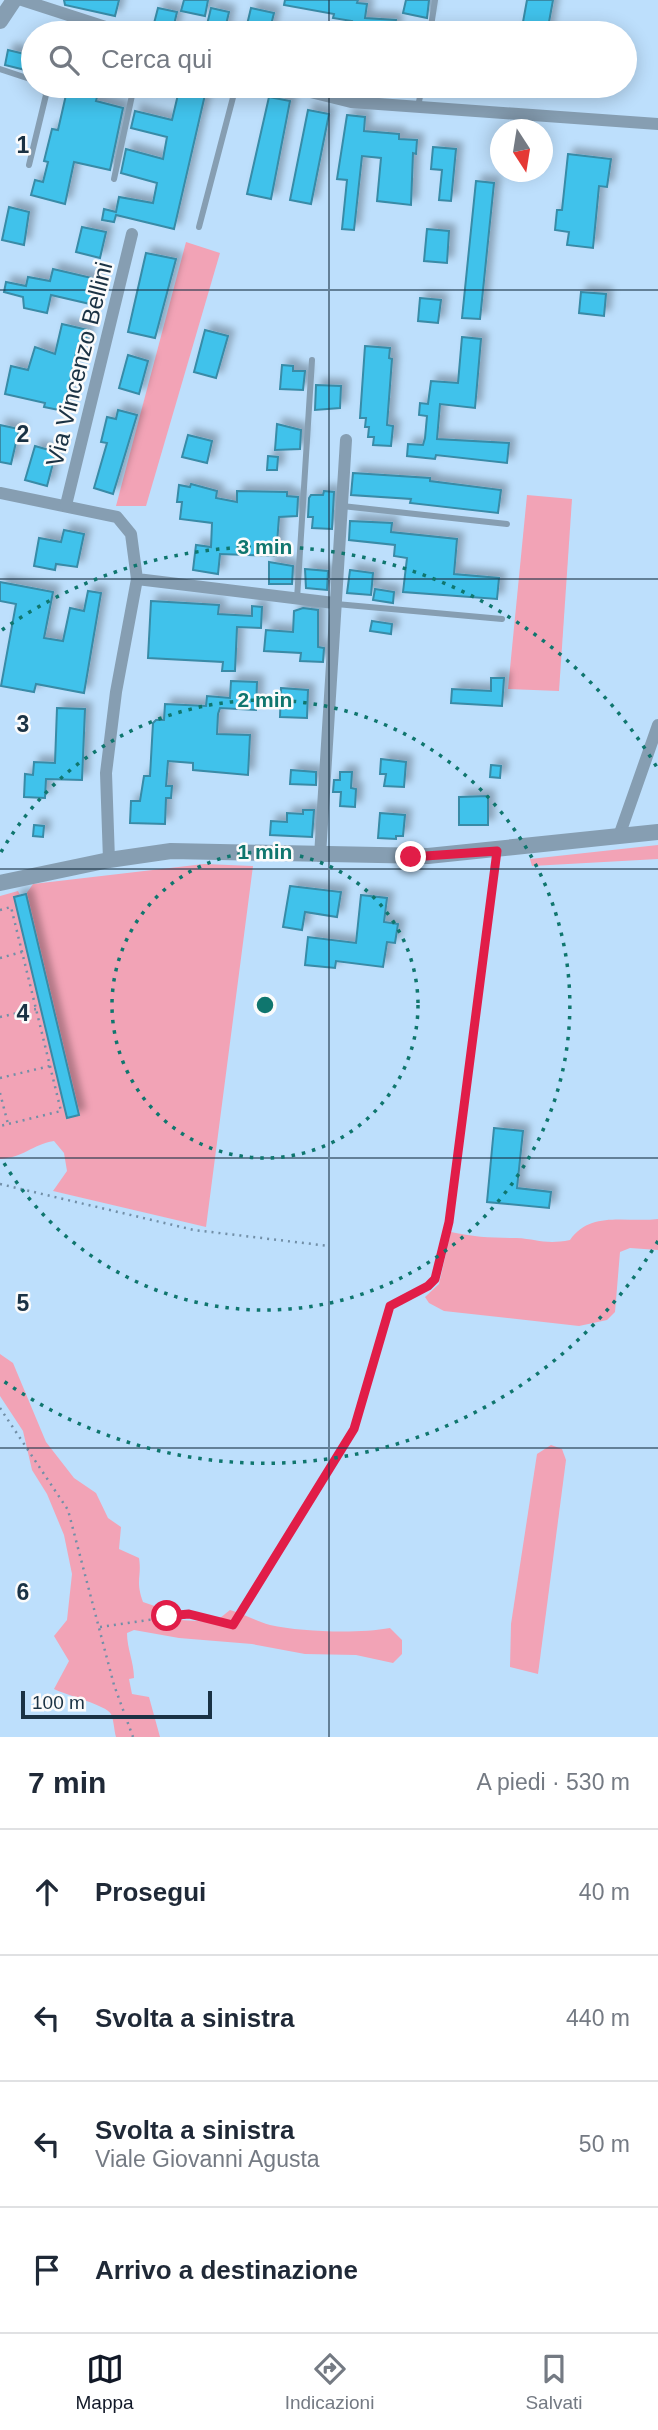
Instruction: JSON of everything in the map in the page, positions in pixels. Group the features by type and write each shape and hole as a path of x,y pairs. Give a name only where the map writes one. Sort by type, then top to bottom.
{"street":[{"path":"0,21 14,0"},
{"path":"22,0 87,21"},
{"path":"335,98 351,102 658,124"},
{"name":"Via Vincenzo Bellini","path":"66,505 132,234"},
{"path":"320,856 346,440"},
{"name":"Via Vincenzo Bellini","path":"0,493 106,513 124,524 134,546 137,579 116,692 106,773 109,860"},
{"path":"137,579 334,603"},
{"path":"618,836 658,725"},
{"path":"0,883 109,860 171,851 419,857 497,851 658,832"}],"lane":[{"path":"431,21 435,0"},
{"path":"0,69 21,76"},
{"path":"29,165 45,98"},
{"path":"114,178 131,98"},
{"path":"199,227 233,98"},
{"path":"418,107 420,98"},
{"path":"298,599 312,360"},
{"path":"341,506 507,524"},
{"path":"334,603 502,619"}],"path":[{"path":"100,1628 189,1614 233,1625 354,1429 390,1306 428,1286 435,1279 449,1222 497,851"},
{"path":"0,909 11,907 61,1111 0,1126"},
{"path":"0,958 22,952"},
{"path":"0,1017 36,1009"},
{"path":"0,1078 50,1066"},
{"path":"0,1093 8,1124"},
{"path":"0,1184 194,1230 329,1246"},
{"path":"0,1408 68,1510 114,1685 132,1737"}],"shaded area":[{"path":"186,242 220,253 146,506 116,506"},
{"path":"527,495 572,499 559,691 508,689"},
{"path":"658,845 658,859 532,866 530,859"},
{"path":"204,864 253,866 206,1227 53,1191 67,1171 64,1153 54,1141 16,1156 0,1159 0,896 18,891 20,895 26,894 33,884"},
{"path":"658,1219 658,1250 630,1248 620,1252 615,1312 607,1320 579,1326 444,1311 429,1303 425,1297 439,1284 451,1232 554,1242 570,1240 578,1231 599,1221"},
{"path":"0,1354 13,1363 46,1442 74,1478 96,1493 108,1518 121,1527 119,1549 139,1558 139,1589 143,1602 169,1611 179,1620 215,1622 230,1610 270,1625 298,1629 346,1632 390,1628 402,1640 402,1654 393,1663 356,1655 305,1654 252,1644 179,1638 134,1630 127,1633 134,1672 134,1678 129,1679 132,1694 149,1697 160,1737 116,1737 108,1711 54,1689 69,1661 54,1636 67,1620 72,1574 64,1535 47,1494 32,1470 23,1431 0,1396"},
{"path":"551,1445 562,1449 566,1460 538,1674 510,1667 511,1624 537,1454"}],"building":[{"path":"64,0 119,0 115,16 65,5"},
{"path":"184,0 208,0 205,16 181,11"},
{"path":"285,0 358,0 357,3 367,4 365,18 396,20 352,21 333,18 334,14 284,5"},
{"path":"406,0 429,0 427,18 403,13"},
{"path":"527,0 553,0 549,21 523,21"},
{"path":"158,8 177,12 175,21 155,21"},
{"path":"211,8 229,12 227,21 208,21"},
{"path":"251,8 274,13 272,21 248,21"},
{"path":"8,50 21,53 21,69 5,65"},
{"path":"65,98 97,98 96,101 123,108 110,170 74,162 65,204 31,195 35,180 43,182 48,162 44,161 52,129 58,130"},
{"path":"177,98 204,98 174,229 116,215 114,222 102,220 104,209 116,212 119,197 153,203 157,183 121,173 126,149 163,159 167,137 131,128 135,111 172,120"},
{"path":"269,98 290,101 271,199 247,194"},
{"path":"308,110 329,114 311,204 290,200"},
{"path":"347,115 365,117 364,131 399,134 399,139 417,140 416,154 413,153 411,205 377,201 381,158 362,156 354,230 342,229 347,180 337,179"},
{"path":"433,147 456,149 451,201 439,200 442,170 431,169"},
{"path":"568,154 611,159 607,187 599,186 593,248 567,245 569,232 555,230 557,210 562,210"},
{"path":"476,181 494,183 480,319 462,318"},
{"path":"9,207 29,212 24,245 2,240"},
{"path":"82,227 106,232 100,258 76,252"},
{"path":"427,229 449,231 447,263 424,261"},
{"path":"146,253 176,259 155,338 128,332"},
{"path":"53,269 96,279 90,304 51,295 47,313 24,308 23,297 4,292 6,282 26,286 28,277 50,281"},
{"path":"581,292 606,294 604,316 579,313"},
{"path":"420,298 441,300 438,323 418,321"},
{"path":"62,324 88,330 84,350 77,348 64,411 44,407 45,403 5,394 11,366 28,370 35,347 55,354"},
{"path":"205,330 228,336 216,378 194,372"},
{"path":"462,337 481,339 475,408 440,404 437,439 509,443 507,463 436,455 435,459 407,456 408,444 423,445 427,416 419,415 420,403 428,404 431,381 458,383"},
{"path":"365,346 390,348 389,358 392,359 387,425 393,426 391,446 373,445 374,437 368,437 369,427 365,427 366,418 360,418"},
{"path":"128,355 148,361 139,394 119,388"},
{"path":"282,365 293,366 293,371 305,371 303,390 280,389"},
{"path":"316,385 341,386 340,408 315,410"},
{"path":"118,410 137,415 113,494 94,488 107,443 101,442 107,417 116,419"},
{"path":"277,424 301,430 300,449 275,450"},
{"path":"0,425 19,429 11,464 0,462"},
{"path":"188,435 212,441 207,463 182,457"},
{"path":"35,446 56,452 47,486 25,480"},
{"path":"268,456 278,457 277,470 267,470"},
{"path":"353,473 430,478 430,481 501,490 498,513 410,503 411,499 351,495"},
{"path":"191,484 217,491 216,498 237,502 237,491 287,492 287,496 298,497 297,516 279,517 276,556 220,554 218,574 193,570 196,545 211,547 212,523 180,519 182,502 177,502 179,485 190,487"},
{"path":"324,491 334,492 332,529 312,528 313,517 308,517 309,498 311,495 323,495"},
{"path":"350,521 392,523 391,532 457,539 454,574 499,578 497,599 403,592 407,558 394,556 395,545 349,540"},
{"path":"64,530 84,534 77,567 56,564 55,570 34,566 39,538 61,542"},
{"path":"269,562 293,566 292,584 269,584"},
{"path":"305,569 328,571 327,590 306,588"},
{"path":"350,570 373,573 371,595 347,593"},
{"path":"0,582 53,592 44,638 63,641 70,608 84,611 88,591 101,593 84,693 36,684 34,692 1,686 16,604 0,601"},
{"path":"375,589 394,592 393,603 373,600"},
{"path":"151,601 219,605 218,614 252,616 252,606 262,607 261,628 237,627 235,671 222,671 223,662 148,658"},
{"path":"303,608 318,610 318,647 324,648 323,662 300,661 301,653 264,651 266,630 293,632 294,611"},
{"path":"372,621 392,624 391,634 370,631"},
{"path":"491,678 504,678 502,706 451,703 452,689 491,691"},
{"path":"231,681 257,682 256,710 220,708 218,714 217,734 250,735 248,775 193,770 193,763 168,761 166,786 172,786 171,798 166,798 165,824 130,823 131,801 140,801 144,776 150,776 153,723 156,720 164,720 165,704 206,706 207,696 230,698"},
{"path":"281,688 308,690 307,718 280,717"},
{"path":"57,708 85,709 82,780 46,779 45,798 24,797 25,774 33,775 34,762 55,763"},
{"path":"381,759 406,762 404,787 384,786 386,774 380,774"},
{"path":"491,765 501,766 500,778 490,777"},
{"path":"291,770 316,772 316,785 290,784"},
{"path":"340,772 352,772 351,788 356,789 355,807 340,806 341,792 333,792 334,780 340,780"},
{"path":"488,796 488,825 459,825 459,797"},
{"path":"303,810 314,810 312,837 270,835 271,821 287,822 287,813 303,814"},
{"path":"380,813 405,815 403,836 396,836 396,839 378,838"},
{"path":"34,825 44,826 43,837 33,836"},
{"path":"290,886 341,892 337,917 305,912 302,930 283,927"},
{"path":"26,894 79,1115 67,1118 14,897"},
{"path":"361,895 387,898 384,922 398,924 395,943 387,942 383,967 336,961 335,968 305,965 308,937 356,943"},
{"path":"494,1128 523,1131 517,1188 551,1192 549,1208 487,1202"}],"route":[{"path":"167,1616 206,1616 233,1625 354,1429 390,1306 428,1286 435,1279 439,1268 449,1222 497,851 411,857"}]}
